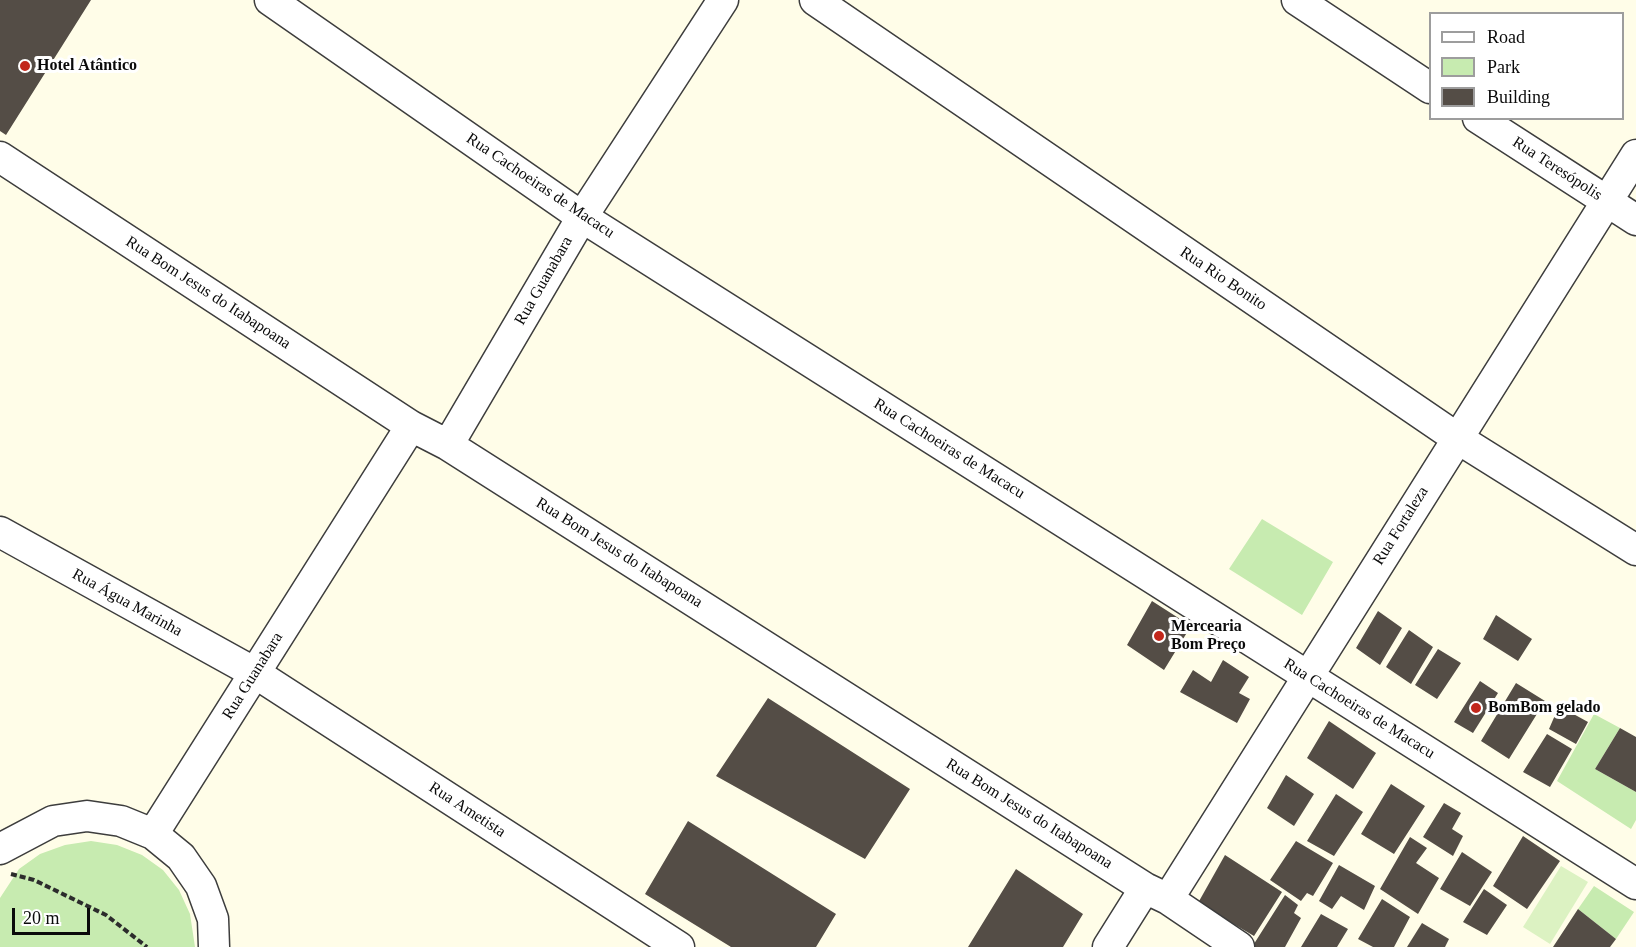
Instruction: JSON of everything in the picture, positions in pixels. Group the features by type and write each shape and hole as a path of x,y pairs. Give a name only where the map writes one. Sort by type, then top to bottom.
{"street":[{"name":"Rua Cachoeiras de Macacu","path":"270,0 582,217 1636,884"},
{"name":"Rua Guanabara","path":"448,445 582,217 723,0"},
{"name":"Rua Rio Bonito","path":"815,0 1456,438 1636,550"},
{"path":"1297,0 1429,87"},
{"name":"Rua Teresópolis","path":"1481,120 1636,220"},
{"name":"Rua Fortaleza","path":"1108,947 1156,893 1306,675 1636,155"},
{"name":"Rua Bom Jesus do Itabapoana","path":"0,157 411,426 448,445 1239,947"},
{"name":"Rua Guanabara","path":"153,834 411,426"},
{"name":"Rua Água Marinha","path":"0,532 255,674"},
{"name":"Rua Ametista","path":"255,674 679,947"},
{"path":"4,860 52,821 87,816 121,821 153,834 181,857 201,886 213,919 214,947"}],"path":[{"path":"4,860 34,880 106,915 147,947"}],"green space":[{"path":"1262,519 1333,562 1302,615 1229,569"},
{"path":"1594,714 1620,728 1595,769 1636,792 1636,820 1631,829 1557,781"},
{"path":"91,841 117,845 142,855 163,870 179,890 190,914 195,947 0,947 0,898 19,869 40,854 65,845"},
{"path":"1561,866 1588,882 1550,944 1523,927"},
{"path":"1594,886 1634,912 1616,939 1578,909"}],"building":[{"name":"Hotel Atântico","path":"0,0 91,0 6,135 0,131"},
{"name":"Mercearia Bom Preço","path":"1152,601 1191,626 1164,670 1127,645"},
{"path":"1378,611 1402,628 1380,665 1356,648"},
{"path":"1496,615 1532,639 1518,661 1483,639"},
{"path":"1409,630 1433,647 1411,684 1386,667"},
{"path":"1438,649 1461,663 1437,699 1415,685"},
{"path":"1223,660 1249,677 1239,693 1250,699 1237,723 1180,692 1193,670 1211,682"},
{"name":"BomBom gelado","path":"1480,681 1498,693 1473,733 1454,722"},
{"path":"1516,683 1545,701 1509,759 1481,741"},
{"path":"768,698 910,789 865,859 716,776"},
{"path":"1559,706 1588,722 1576,744 1549,729"},
{"path":"1329,721 1376,753 1353,789 1307,758"},
{"path":"1620,728 1636,737 1636,792 1595,769"},
{"path":"1547,734 1572,749 1550,787 1523,772"},
{"path":"1286,775 1314,794 1294,826 1267,808"},
{"path":"1391,784 1425,806 1394,854 1361,834"},
{"path":"1336,794 1363,812 1334,856 1307,841"},
{"path":"1444,803 1461,813 1452,829 1463,836 1453,856 1423,837"},
{"path":"688,821 836,914 816,947 731,947 645,894"},
{"path":"1523,836 1560,861 1527,909 1493,886"},
{"path":"1410,837 1427,848 1416,863 1439,878 1418,914 1380,889"},
{"path":"1296,841 1333,863 1313,896 1307,893 1301,901 1270,880"},
{"path":"1462,852 1492,872 1470,906 1440,889"},
{"path":"1225,855 1282,892 1254,936 1198,903"},
{"path":"1339,865 1375,886 1364,910 1341,896 1332,909 1319,901"},
{"path":"1016,869 1083,914 1063,947 968,947"},
{"path":"1484,889 1507,905 1487,935 1463,922"},
{"path":"1285,895 1298,905 1294,913 1301,918 1285,947 1252,947"},
{"path":"1382,899 1410,917 1394,947 1373,947 1358,939"},
{"path":"1578,909 1616,939 1610,947 1553,947"},
{"path":"1321,914 1348,929 1337,947 1301,947"},
{"path":"1422,923 1449,939 1445,947 1407,947"}],"place":[{"name":"Hotel Atântico","path":"25,66"},
{"name":"Mercearia Bom Preço","path":"1159,636"},
{"name":"BomBom gelado","path":"1476,708"}]}
